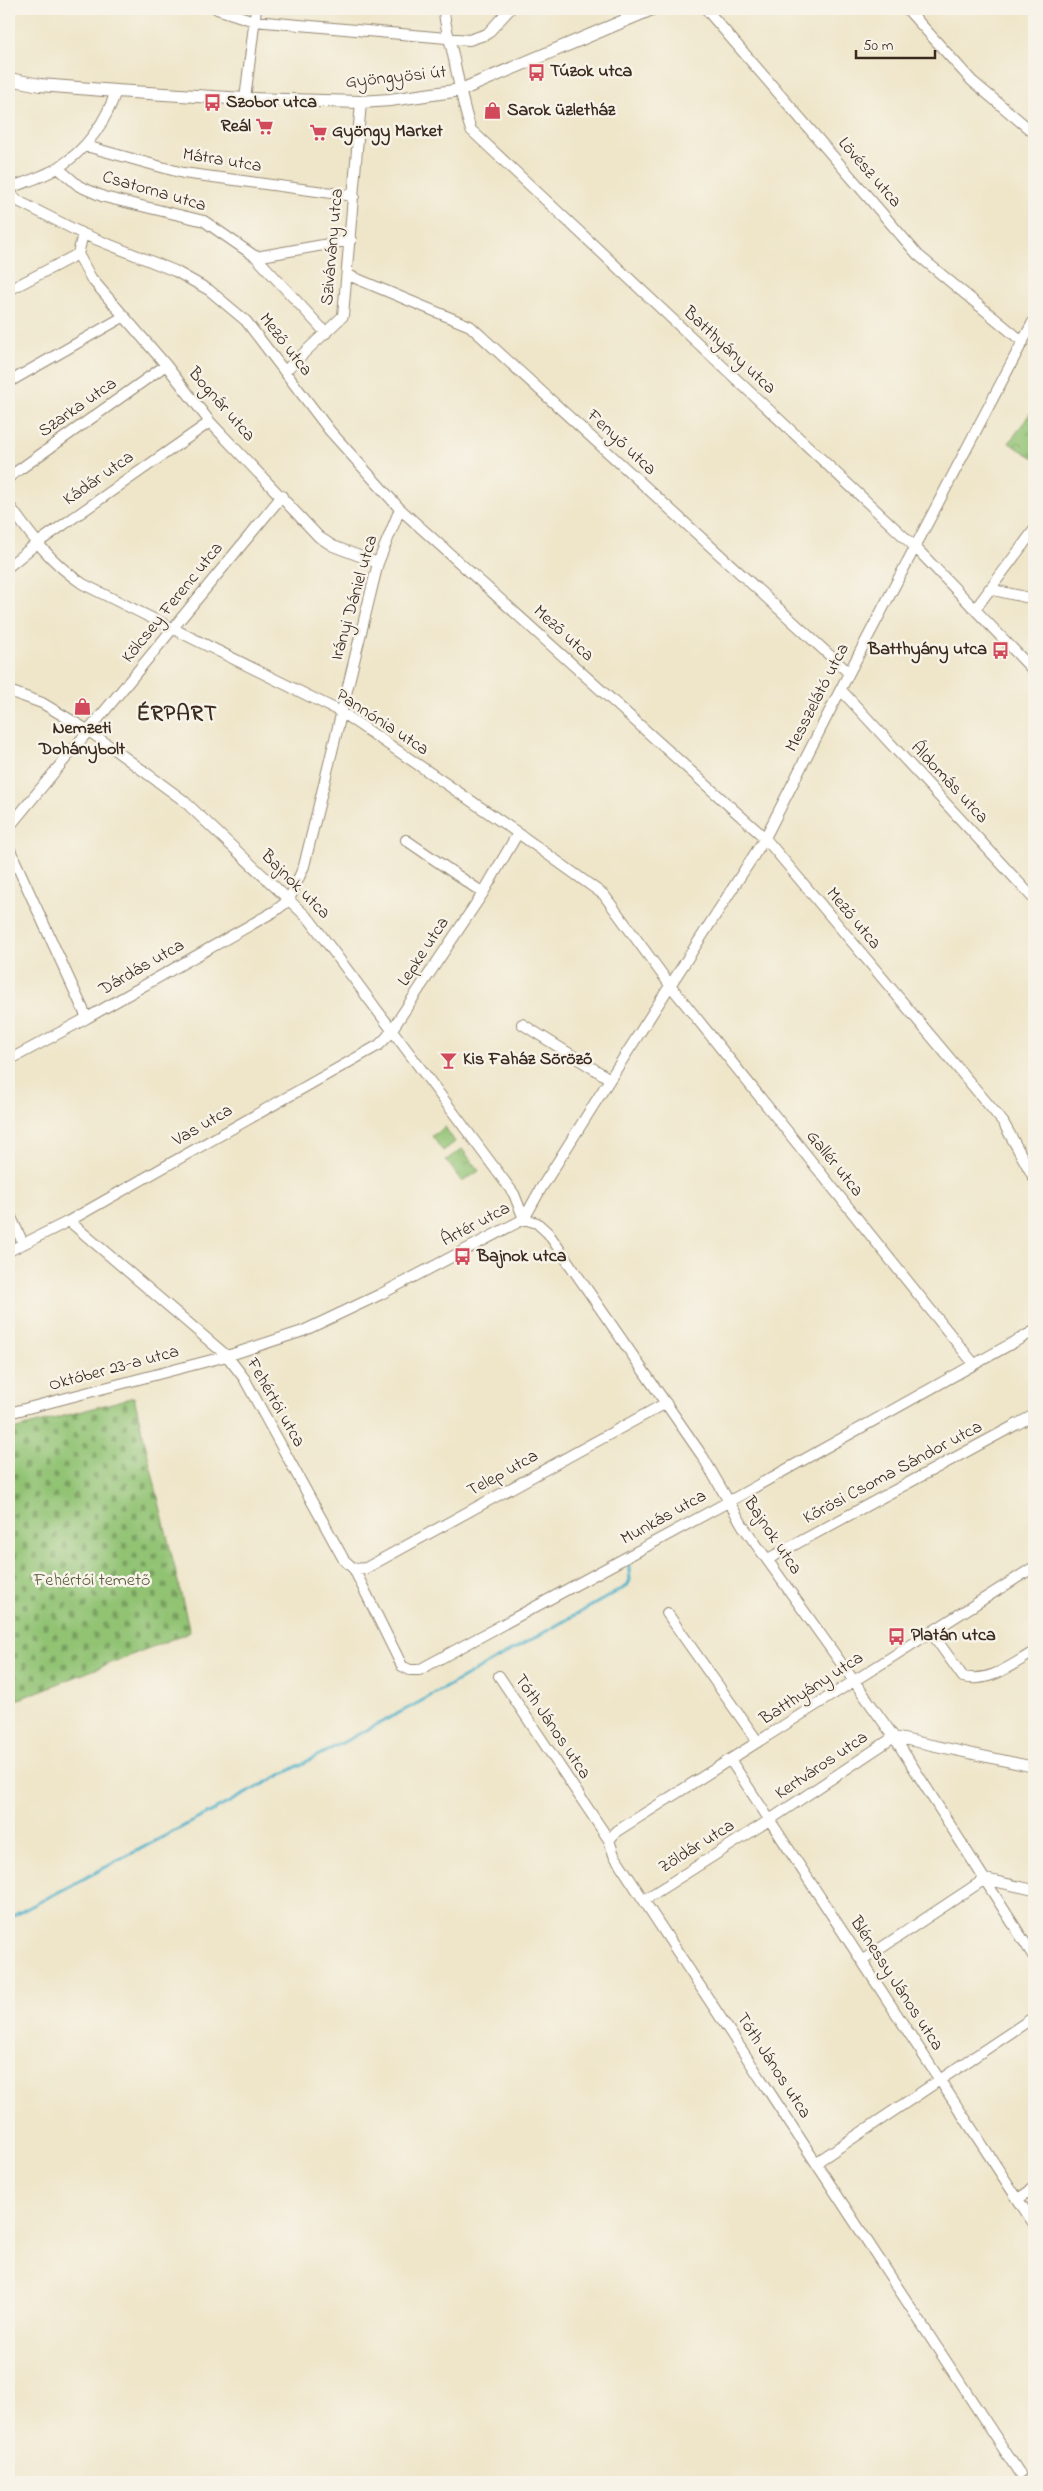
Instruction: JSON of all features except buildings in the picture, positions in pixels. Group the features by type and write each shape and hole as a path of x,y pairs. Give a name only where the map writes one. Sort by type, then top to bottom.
{"street":[{"path":"216,9 254,22 468,40 487,34 510,9"},
{"path":"245,99 256,9"},
{"name":"Batthyány utca","path":"444,9 444,23 450,39 461,90 462,104 471,130 485,146 916,548 976,608 1034,671"},
{"name":"Gyöngyösi út","path":"9,79 40,85 245,99 361,102 390,100 461,90 652,9"},
{"name":"Lövész utca","path":"706,9 918,255 1023,342"},
{"path":"907,9 972,81 1034,133"},
{"path":"9,190 58,168 86,146 110,109 116,91"},
{"name":"Szivárvány utca","path":"286,370 343,316 351,240 361,102"},
{"name":"Mátra utca","path":"86,146 183,173 354,196"},
{"name":"Csatorna utca","path":"58,168 79,186 104,197 204,222 256,258 326,333"},
{"name":"Mező utca","path":"9,190 18,201 84,234 176,271 209,290 246,321 286,370 330,431 400,509 765,838 1003,1122 1034,1178"},
{"path":"9,290 78,254 84,234"},
{"path":"256,258 351,240"},
{"name":"Bognár utca","path":"78,254 91,278 166,365 210,422 319,537 333,546 378,563"},
{"name":"Fenyő utca","path":"348,275 470,326 848,673"},
{"path":"9,382 123,317"},
{"name":"Messzelátó utca","path":"610,1079 765,838 848,673 916,548 1034,320"},
{"name":"Szarka utca","path":"9,477 166,365"},
{"name":"Kádár utca","path":"9,566 36,544 210,422"},
{"name":"Kölcsey Ferenc utca","path":"9,827 282,496"},
{"name":"Pannónia utca","path":"9,505 36,544 62,570 83,584 341,712 518,833 604,895 670,985"},
{"name":"Irányi Dániel utca","path":"289,900 304,866 378,563 400,509"},
{"path":"976,608 1034,530"},
{"path":"989,589 1034,599"},
{"name":"Áldomás utca","path":"841,690 1034,899"},
{"name":"Bajnok utca","path":"9,691 42,703 89,731 183,800 310,920 514,1194 524,1219 537,1223 548,1233 704,1457 728,1502 852,1681 894,1737 1034,1957"},
{"name":"Lepke utca","path":"393,1029 483,893 518,833"},
{"path":"406,840 483,893"},
{"path":"9,848 87,1018"},
{"name":"Dárdás utca","path":"9,1060 275,912 289,900"},
{"name":"Gallér utca","path":"670,985 974,1364"},
{"path":"522,1024 610,1079"},
{"name":"Vas utca","path":"9,1251 69,1221 379,1045 393,1029"},
{"name":"Ártér utca","path":"227,1356 303,1331 382,1294 524,1219 540,1190 610,1079"},
{"path":"9,1213 22,1243"},
{"name":"Fehértói utca","path":"69,1221 227,1356 244,1378 344,1560 354,1569"},
{"name":"Munkás utca","path":"354,1569 402,1666 410,1670 419,1670 728,1502 1034,1331"},
{"name":"Október 23-a utca","path":"9,1413 227,1356"},
{"name":"Telep utca","path":"354,1569 366,1568 666,1403"},
{"name":"Kőrösi Csoma Sándor utca","path":"768,1559 1034,1415"},
{"name":"Batthyány utca","path":"609,1840 617,1831 1034,1567"},
{"path":"666,1613 758,1742"},
{"path":"931,1632 963,1677 977,1680 992,1676 1034,1652"},
{"name":"Tóth János utca","path":"499,1676 609,1840 614,1855 1020,2474"},
{"path":"894,1737 1034,1767"},
{"name":"Kertváros utca","path":"768,1822 894,1737"},
{"name":"Blénessy János utca","path":"730,1761 768,1822 862,1960 1034,2224"},
{"name":"Zöldár utca","path":"644,1900 768,1822"},
{"path":"862,1960 985,1879 1034,1890"},
{"path":"817,2162 938,2079 1034,2017"},
{"path":"1018,2199 1034,2188"}],"green space":[{"path":"1034,408 1034,458 1009,443"},
{"path":"445,1127 455,1142 443,1151 432,1136"},
{"path":"462,1149 479,1171 462,1182 446,1160"},
{"name":"Fehértói temető","path":"134,1397 190,1632 9,1703 9,1431"}],"waterway":[{"path":"9,1918 416,1704 627,1586 630,1580 628,1560"}],"place":[{"name":"Túzok utca","path":"536,72"},
{"name":"Szobor utca","path":"212,103"},
{"name":"Sarok üzletház","path":"493,111"},
{"name":"Reál","path":"265,127"},
{"name":"Gyöngy Market","path":"318,132"},
{"name":"Batthyány utca","path":"1001,650"},
{"name":"Nemzeti Dohánybolt","path":"82,706"},
{"name":"Kis Faház Söröző","path":"449,1060"},
{"name":"Bajnok utca","path":"463,1257"},
{"name":"Platán utca","path":"897,1636"}],"district":[{"name":"ÉRPART","path":"177,715"}]}
